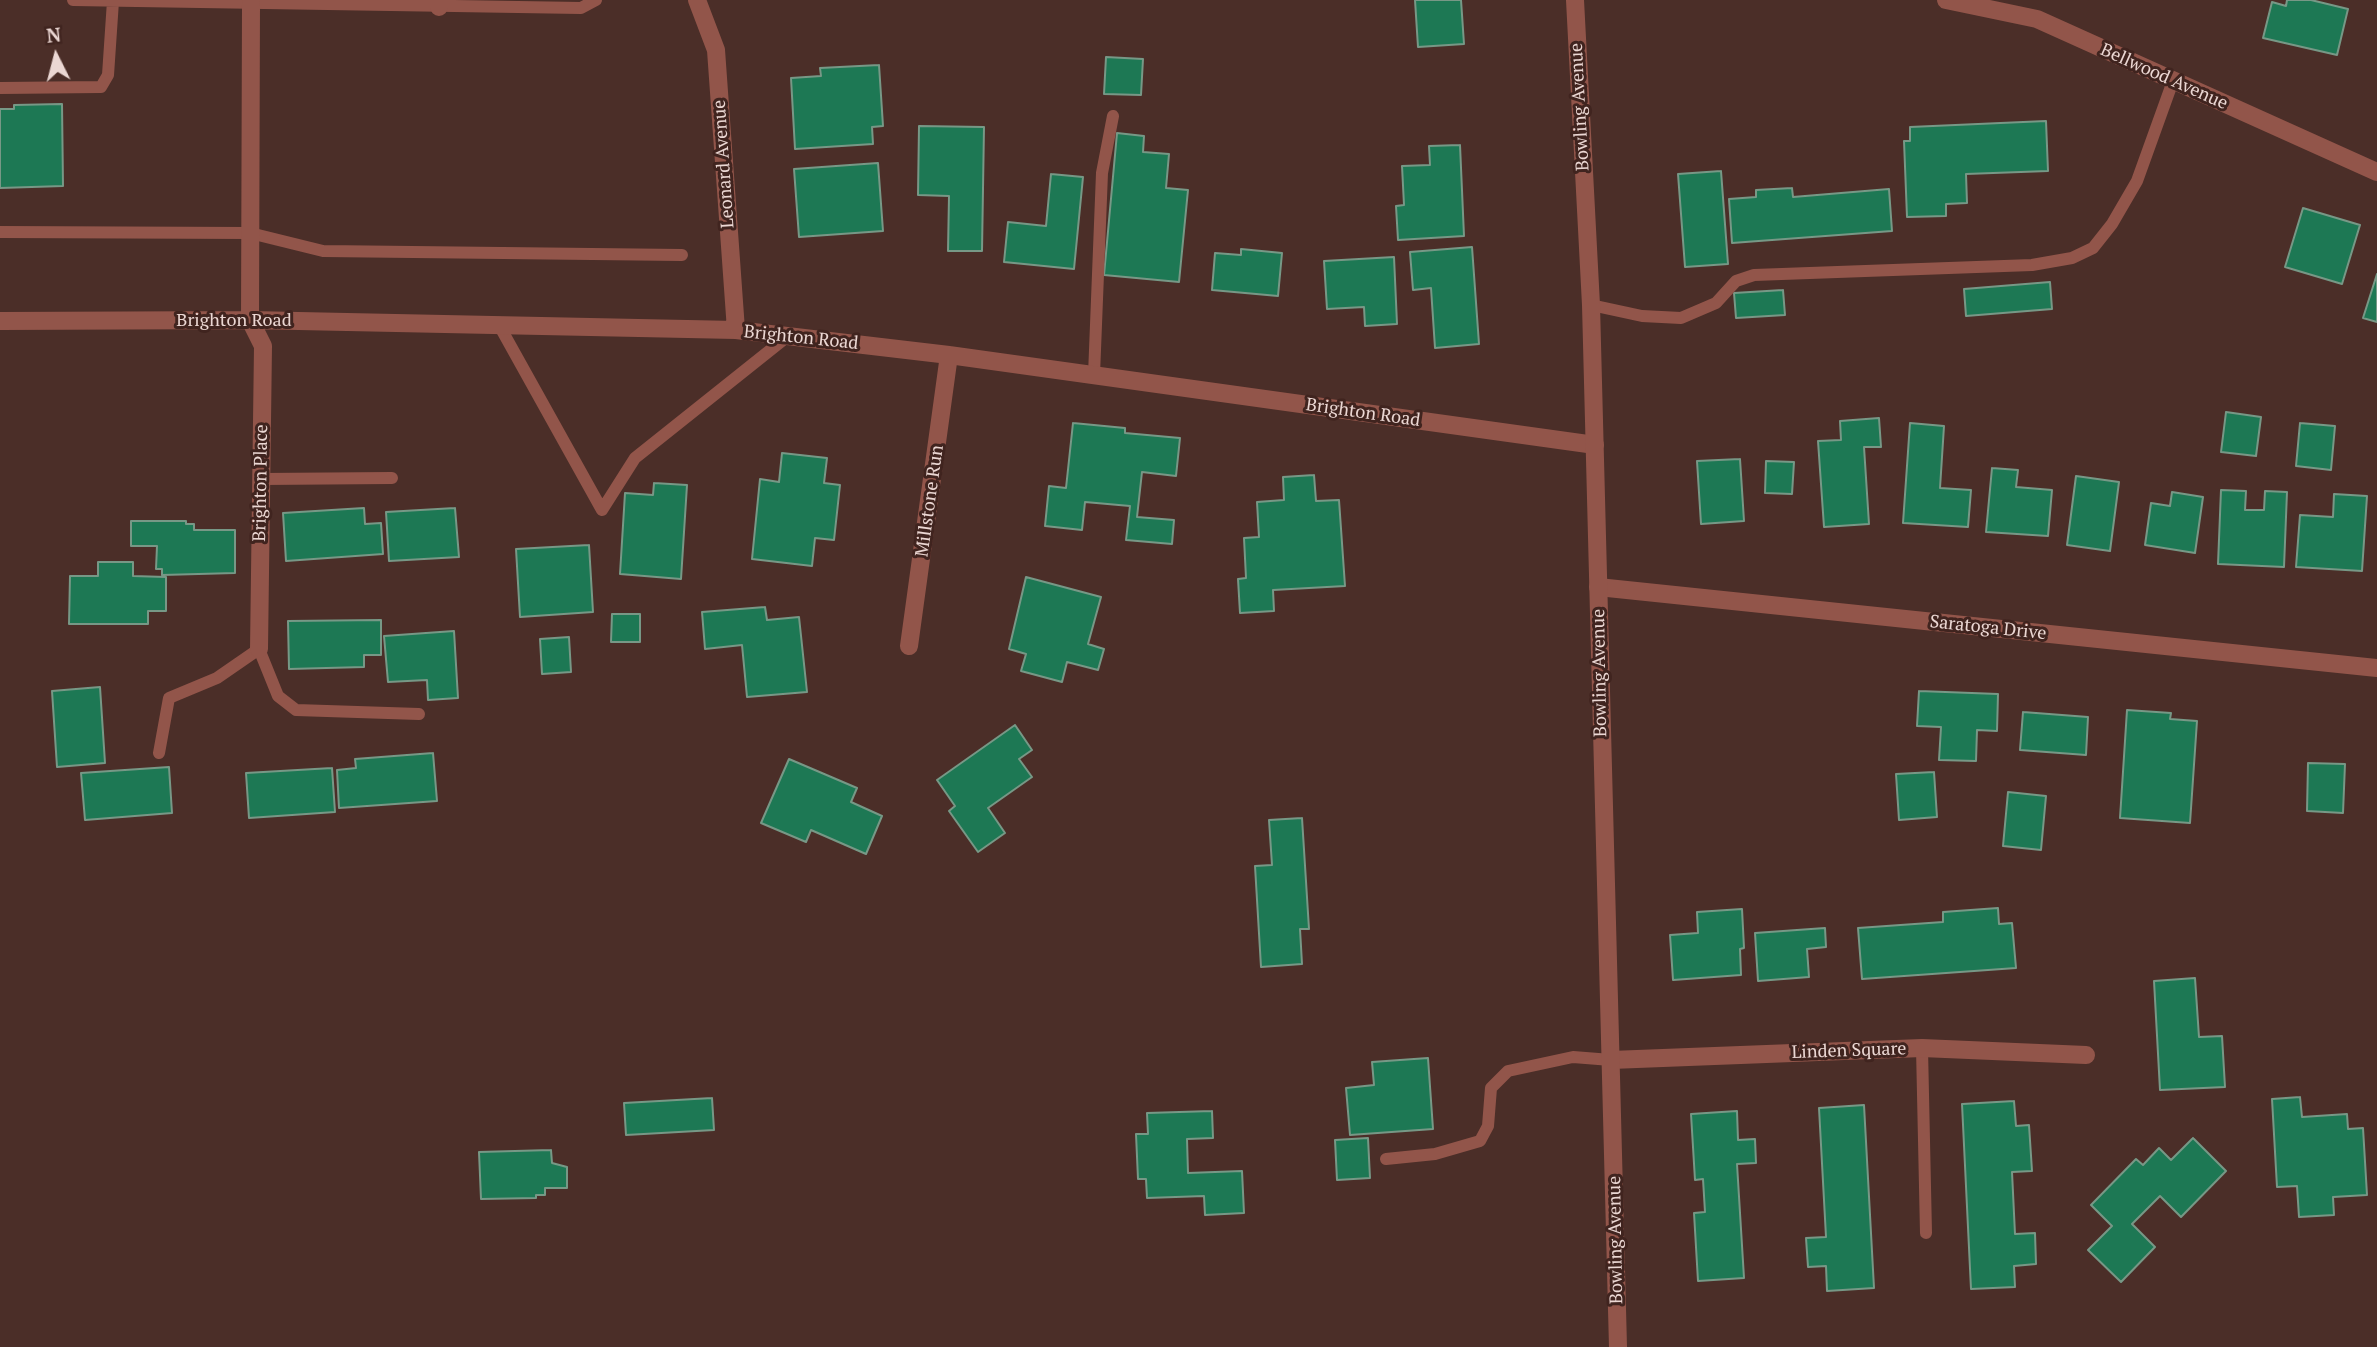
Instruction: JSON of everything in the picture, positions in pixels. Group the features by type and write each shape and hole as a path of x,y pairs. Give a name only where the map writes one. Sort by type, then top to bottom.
{"street":[{"name":"Leonard Avenue","path":"697,0 716,50 736,330"},
{"name":"Bowling Avenue","path":"1575,0 1591,305 1618,1347"},
{"name":"Bellwood Avenue","path":"1946,0 2037,19 2377,172"},
{"path":"250,320 251,4"},
{"name":"Brighton Road","path":"0,321 250,320 736,330 949,355 1595,445"},
{"name":"Brighton Place","path":"250,320 263,346 259,649"},
{"name":"Millstone Run","path":"909,646 949,355"},
{"name":"Saratoga Drive","path":"1598,587 2377,668"},
{"name":"Linden Square","path":"1611,1060 1922,1048 2086,1055"}],"lane":[{"path":"73,0 251,4 439,3 580,8 596,0"},
{"path":"0,88 102,87 108,75 113,1"},
{"path":"1591,305 1642,316 1681,318 1716,303 1736,281 1754,275 2032,265 2072,258 2093,248 2112,224 2137,181 2173,81"},
{"path":"1094,375 1102,173 1113,116"},
{"path":"0,232 250,233 323,251 682,255"},
{"path":"499,325 603,510 635,458 788,336"},
{"path":"262,479 392,478"},
{"path":"159,753 169,698 217,678 259,649 278,696 296,710 419,714"},
{"path":"1922,1048 1926,1233"},
{"path":"1386,1159 1435,1154 1480,1141 1488,1126 1491,1087 1508,1070 1573,1057 1611,1060"}],"building":[{"path":"1415,0 1461,0 1464,44 1418,47"},
{"path":"2287,0 2311,0 2348,9 2337,55 2263,38 2272,2 2286,6"},
{"path":"1106,57 1143,59 1141,95 1104,94"},
{"path":"879,65 883,126 872,127 873,144 795,149 791,78 821,76 820,68"},
{"path":"62,104 63,186 0,188 0,109 14,109 14,105"},
{"path":"2046,121 2048,171 1966,174 1967,203 1946,204 1946,216 1907,217 1904,141 1910,141 1910,127"},
{"path":"919,126 984,127 982,251 948,251 949,196 918,195"},
{"path":"1117,133 1144,136 1143,152 1169,154 1166,188 1188,190 1179,282 1104,275"},
{"path":"1460,145 1464,236 1398,240 1396,206 1404,205 1402,166 1430,165 1429,146"},
{"path":"878,163 883,231 799,237 794,169"},
{"path":"1721,171 1728,264 1685,267 1678,174"},
{"path":"1051,174 1083,177 1074,269 1004,262 1008,222 1046,226"},
{"path":"1792,188 1793,197 1889,189 1892,231 1732,243 1729,199 1756,197 1756,190"},
{"path":"2303,208 2360,225 2342,284 2285,267"},
{"path":"1472,247 1479,344 1435,348 1431,288 1413,290 1410,252"},
{"path":"1241,249 1282,253 1278,296 1212,290 1215,253 1241,255"},
{"path":"1394,257 1397,324 1365,326 1364,307 1327,309 1324,261"},
{"path":"2377,274 2377,322 2363,318"},
{"path":"2050,282 2052,309 1966,316 1964,289"},
{"path":"1783,290 1785,315 1736,318 1734,293"},
{"path":"2226,412 2261,417 2256,456 2221,452"},
{"path":"1879,418 1881,447 1864,447 1869,524 1824,527 1818,441 1841,440 1840,421"},
{"path":"1073,423 1125,428 1125,433 1180,438 1176,476 1142,472 1137,517 1174,520 1172,544 1126,540 1130,506 1085,502 1082,530 1045,526 1049,486 1066,488"},
{"path":"1910,423 1944,426 1940,488 1971,490 1968,527 1903,523"},
{"path":"2300,423 2335,426 2331,470 2296,466"},
{"path":"782,453 827,458 824,483 840,485 834,540 815,538 812,566 752,559 760,479 779,482"},
{"path":"1740,459 1744,521 1701,524 1697,461"},
{"path":"1766,461 1794,462 1792,494 1765,493"},
{"path":"1992,468 2018,470 2016,487 2052,490 2048,536 1986,532"},
{"path":"1314,475 1316,501 1339,500 1345,586 1273,590 1274,611 1240,613 1238,579 1246,578 1244,538 1259,537 1257,502 1284,500 1283,477"},
{"path":"2076,476 2119,482 2110,551 2067,545"},
{"path":"654,483 687,485 681,579 620,574 625,493 653,495"},
{"path":"2221,490 2246,491 2245,510 2264,510 2265,491 2287,492 2284,567 2218,564"},
{"path":"2172,492 2203,497 2195,553 2145,545 2151,503 2170,506"},
{"path":"2334,494 2367,496 2362,571 2296,567 2300,515 2333,517"},
{"path":"364,508 365,524 381,523 383,554 286,561 283,513"},
{"path":"455,508 459,557 389,561 386,512"},
{"path":"131,521 186,521 186,524 194,524 194,530 235,530 235,573 162,575 162,569 156,569 157,546 131,546"},
{"path":"589,545 593,612 520,617 516,549"},
{"path":"98,562 133,562 133,576 166,577 166,611 148,611 148,624 69,624 70,576 98,576"},
{"path":"1026,577 1101,597 1088,644 1104,649 1098,670 1067,662 1062,682 1021,671 1026,654 1009,649"},
{"path":"765,607 767,620 799,617 807,692 747,697 742,645 705,649 702,612"},
{"path":"612,614 640,614 640,642 611,642"},
{"path":"381,620 381,655 364,655 364,667 289,669 288,621"},
{"path":"454,631 458,698 428,700 427,680 388,682 384,636"},
{"path":"569,637 571,672 542,674 540,639"},
{"path":"100,687 105,763 57,767 52,691"},
{"path":"1919,691 1998,694 1997,731 1977,730 1976,761 1939,760 1941,727 1917,726"},
{"path":"2127,710 2171,713 2170,719 2197,721 2190,823 2120,818"},
{"path":"2023,712 2088,717 2086,755 2020,750"},
{"path":"1015,725 1032,750 1019,759 1032,777 988,808 1005,833 978,852 949,811 955,806 937,780"},
{"path":"433,753 437,801 339,808 337,770 356,768 355,759"},
{"path":"789,759 857,788 851,802 882,816 866,854 811,830 806,842 761,823"},
{"path":"2308,763 2345,764 2343,813 2307,811"},
{"path":"169,767 172,813 85,820 81,773"},
{"path":"332,768 335,812 249,818 246,773"},
{"path":"1934,772 1937,817 1899,820 1896,774"},
{"path":"2008,792 2046,796 2041,850 2003,846"},
{"path":"1302,818 1309,929 1300,929 1302,964 1261,967 1255,866 1272,865 1269,820"},
{"path":"1998,908 1999,924 2012,923 2016,968 1862,979 1858,928 1943,922 1943,912"},
{"path":"1742,909 1744,948 1740,949 1741,975 1673,980 1670,935 1698,933 1697,912"},
{"path":"1825,928 1826,947 1807,949 1809,977 1758,981 1755,933"},
{"path":"2195,978 2199,1037 2222,1036 2225,1087 2160,1090 2154,981"},
{"path":"1428,1058 1433,1129 1350,1135 1346,1088 1374,1085 1372,1062"},
{"path":"2300,1097 2302,1117 2347,1114 2348,1129 2363,1128 2367,1195 2333,1197 2334,1215 2299,1217 2297,1186 2277,1187 2272,1099"},
{"path":"712,1098 714,1130 626,1135 624,1103"},
{"path":"2014,1101 2016,1126 2029,1125 2032,1171 2012,1172 2015,1234 2035,1233 2036,1264 2014,1266 2015,1287 1971,1289 1962,1104"},
{"path":"1864,1105 1874,1288 1827,1291 1826,1266 1808,1267 1806,1238 1826,1237 1819,1108"},
{"path":"1212,1111 1213,1138 1187,1139 1188,1173 1242,1171 1244,1213 1205,1215 1204,1196 1147,1198 1146,1179 1138,1179 1136,1134 1148,1134 1147,1113"},
{"path":"1737,1111 1738,1140 1755,1139 1756,1163 1737,1164 1744,1278 1698,1281 1694,1213 1705,1212 1703,1179 1695,1180 1691,1114"},
{"path":"1368,1138 1370,1178 1337,1180 1335,1140"},
{"path":"2193,1138 2226,1171 2181,1217 2160,1196 2132,1224 2155,1247 2121,1282 2088,1250 2112,1226 2091,1205 2136,1159 2143,1165 2159,1148 2171,1160"},
{"path":"551,1150 552,1163 567,1167 567,1188 545,1188 545,1195 536,1195 536,1198 481,1199 479,1152"}]}
